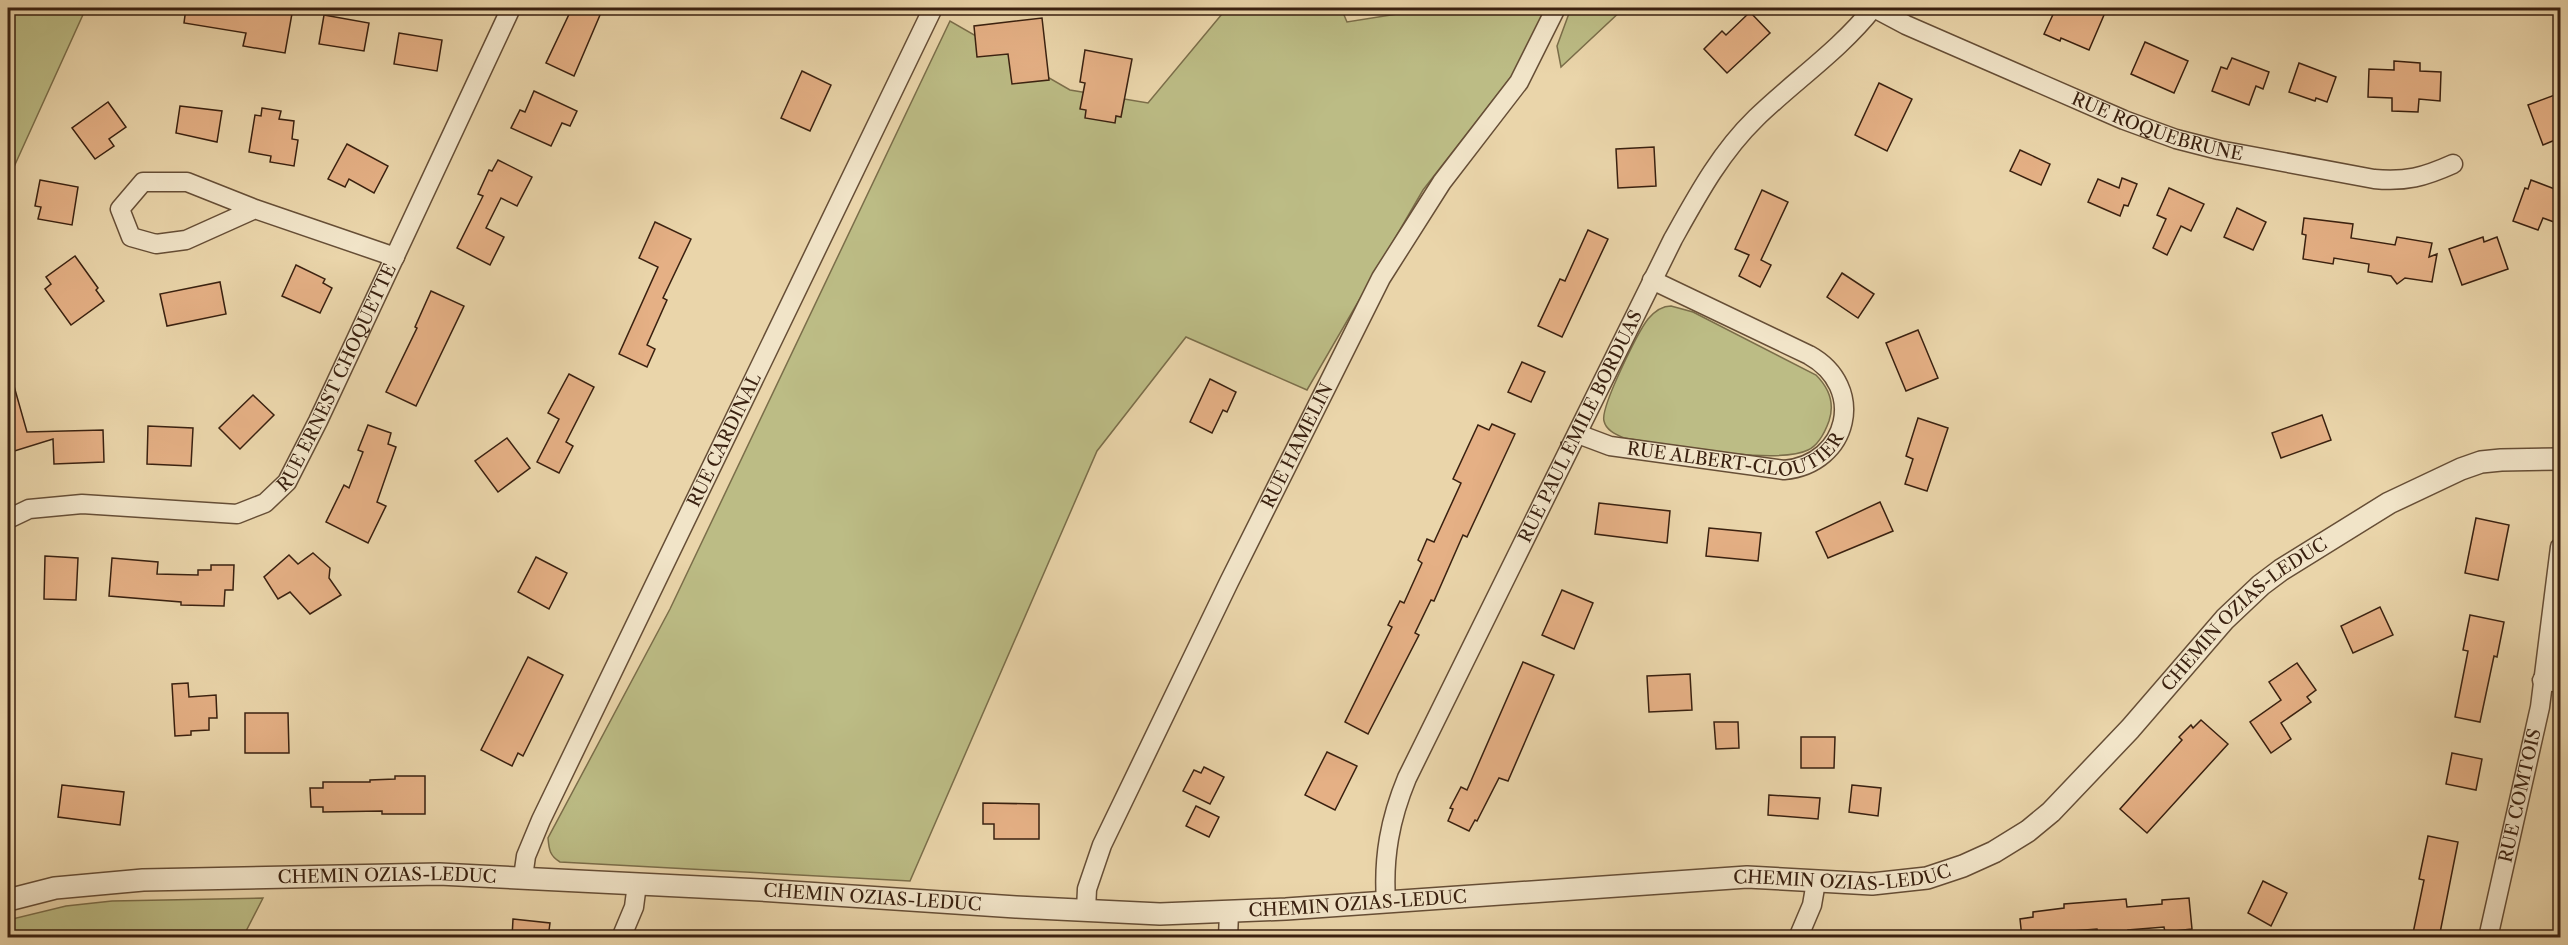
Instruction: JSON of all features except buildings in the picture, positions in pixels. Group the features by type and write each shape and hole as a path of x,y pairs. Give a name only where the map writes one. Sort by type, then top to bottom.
{"street":[{"name":"RUE ERNEST CHOQUETTE","path":"8,519 29,509 82,504 237,514 265,503 287,482 318,421 511,8"},
{"name":"RUE CARDINAL","path":"523,877 526,856 541,820 933,8"},
{"name":"RUE HAMELIN","path":"1086,910 1087,889 1102,845 1228,582 1364,311 1399,246 1442,182 1519,82 1556,8"},
{"name":"RUE ROQUEBRUNE","path":"1873,8 1906,25 2124,120 2197,145 2374,179 2398,181 2429,174 2453,164"},
{"name":"RUE PAUL ÉMILE BORDUAS","path":"1386,901 1385,859 1400,795 1652,280 1700,191 1731,146 1756,118 1845,39 1873,8"},
{"path":"255,209 186,240 156,244 131,237 120,209 143,182 188,182 255,209 395,257"},
{"name":"RUE ALBERT-CLOUTIER","path":"1578,434 1610,446 1784,470 1801,468 1816,460 1829,449 1839,435 1844,410 1842,393 1823,364 1652,280"},
{"name":"CHEMIN OZIAS-LEDUC","path":"8,900 66,886 143,880 401,874 523,877 1160,914 1229,912 1747,877 1872,884 1927,878 1963,866 1994,852 2028,831 2074,790 2225,619 2261,585 2282,570 2390,503 2461,469 2481,462 2560,459"},
{"name":"RUE COMTOIS","path":"2488,938 2532,747 2560,548"},
{"path":"2542,680 2560,683"},
{"path":"1798,938 1812,905 1816,882"},
{"path":"621,938 634,908 637,884"},
{"path":"1228,938 1229,912"}],"green space":[{"path":"8,8 86,8 8,180"},
{"path":"1227,8 1341,8 1347,22 1416,11 1421,8 1544,8 1536,34 1515,72 1423,190 1307,390 1186,337 1097,451 910,881 560,862 557,860 551,852 548,838 670,609 950,21 1070,90 1148,103"},
{"path":"1571,8 1624,8 1561,67 1557,46"},
{"path":"1671,306 1693,312 1816,375 1830,396 1831,414 1826,429 1815,445 1808,450 1793,454 1746,455 1624,438 1609,429 1604,421 1604,413 1629,354 1648,319 1658,310"},
{"path":"263,898 243,937 8,937 8,920 66,906 112,901"}]}
